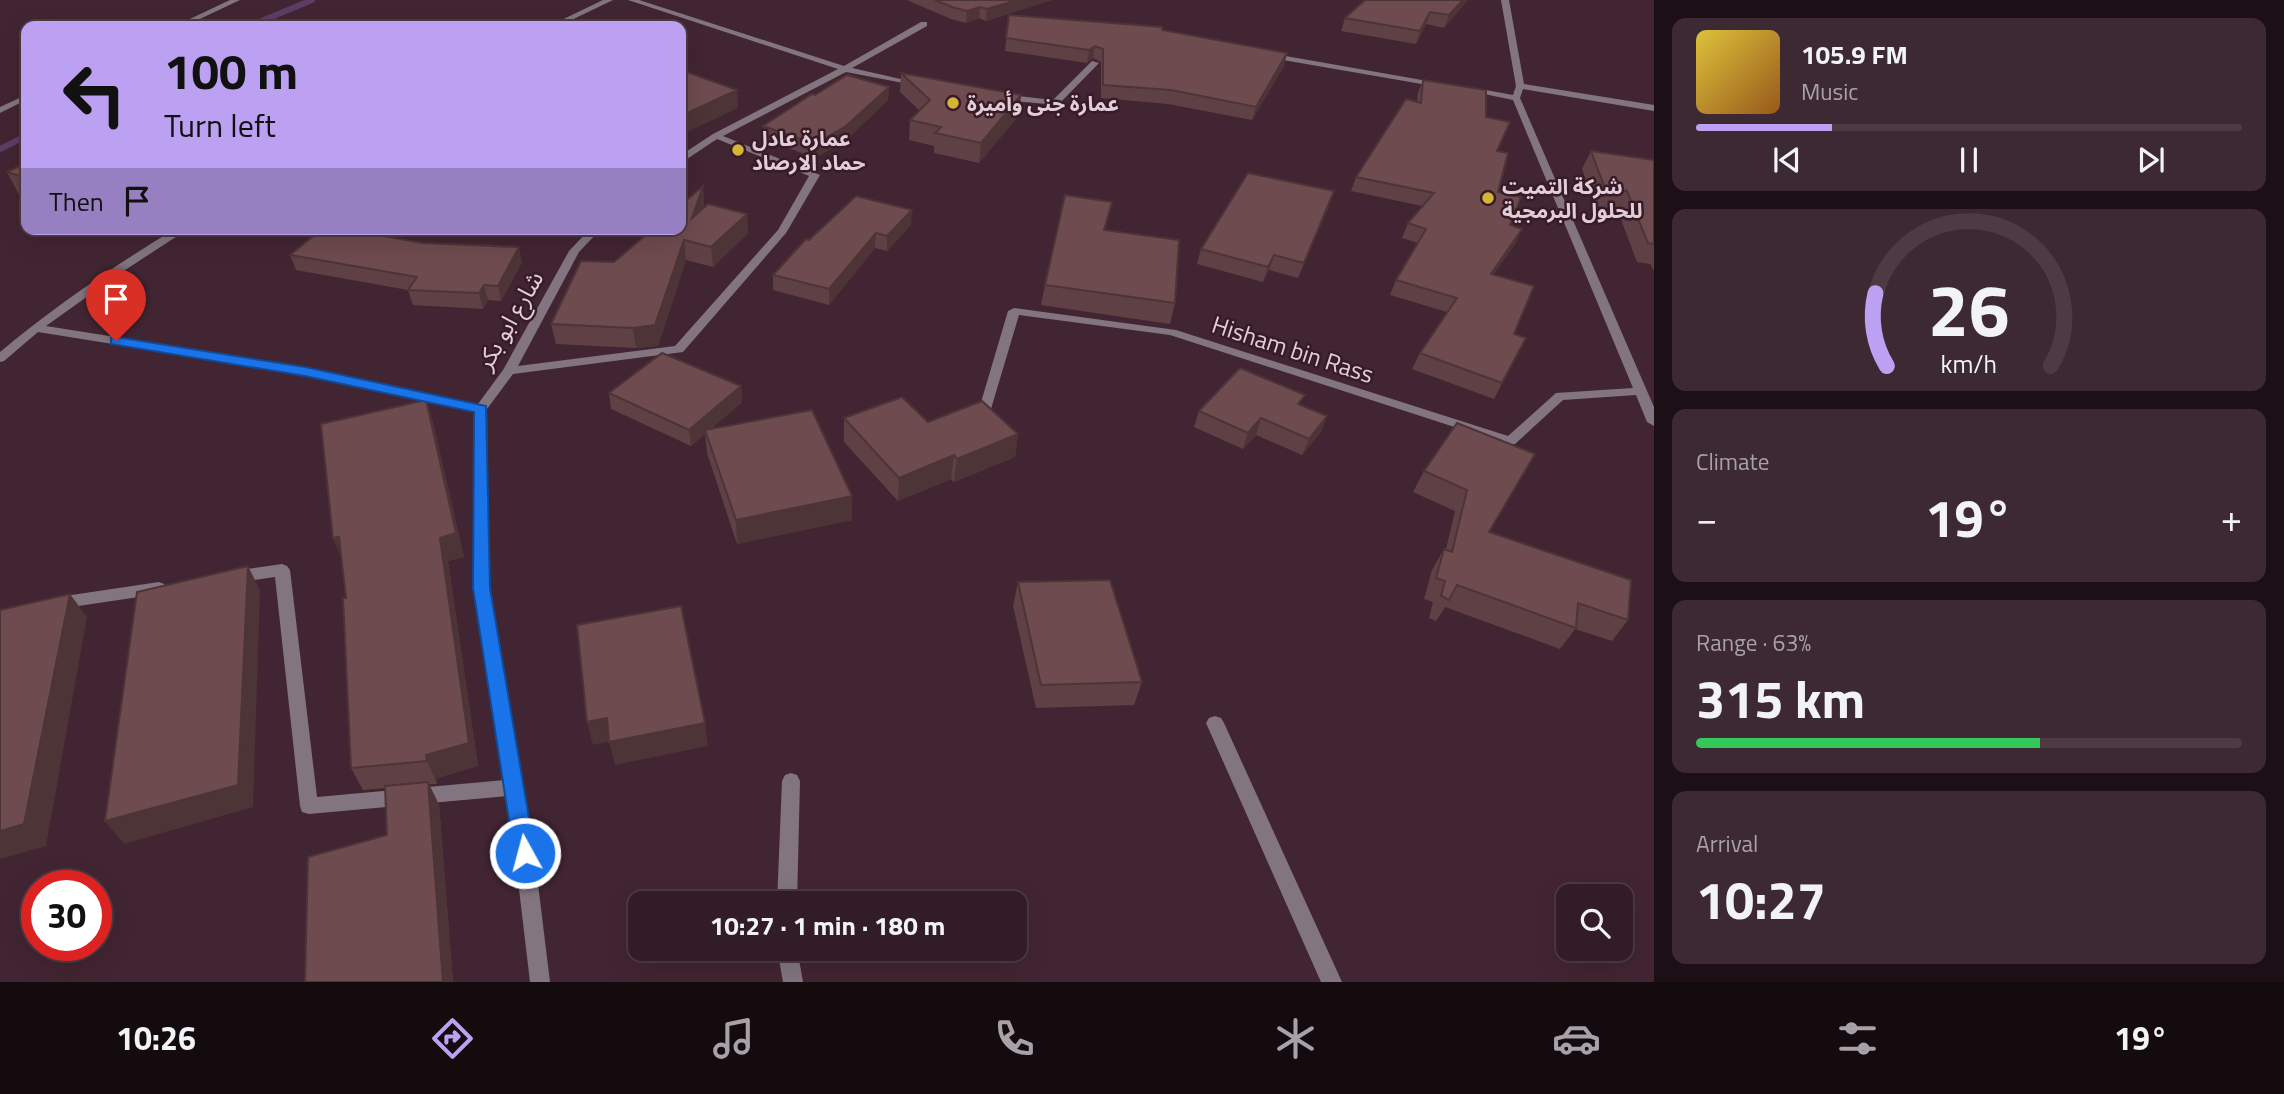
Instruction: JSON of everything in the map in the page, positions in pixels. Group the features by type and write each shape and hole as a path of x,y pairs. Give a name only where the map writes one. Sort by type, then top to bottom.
{"street":[{"path":"190,21 236,0"},
{"path":"564,21 609,0"},
{"path":"632,0 845,69 926,85"},
{"path":"1505,0 1520,86 1516,99 1654,422"},
{"path":"686,156 716,136 845,69 924,24"},
{"path":"1261,54 1449,86"},
{"path":"991,96 1055,103 1095,64"},
{"path":"1520,86 1654,108"},
{"path":"1462,89 1516,99"},
{"path":"0,110 21,100"},
{"path":"509,371 679,349 782,232 814,175 716,136"},
{"path":"0,358 35,328 142,253 173,235"},
{"name":"شارع ابو بكر","path":"481,409 509,371 574,251 590,235"},
{"name":"Hisham bin Rass","path":"985,408 1014,312 1172,332 1510,441 1560,396 1640,391"},
{"path":"35,328 305,372 481,409 481,588 515,787 540,982"},
{"path":"215,580 282,570 309,806 515,787"},
{"path":"40,606 175,586"},
{"path":"1215,723 1332,982"},
{"path":"788,891 791,781"},
{"path":"789,961 793,982"}],"building":[{"path":"935,0 1017,0 987,9 980,7 967,11"},
{"path":"1365,0 1463,0 1449,15 1430,12 1420,31 1345,18"},
{"path":"1009,15 1162,27 1162,30 1287,53 1256,107 1171,90 1103,85 1103,49 1095,46 1089,50 1006,38"},
{"path":"686,72 737,90 686,114"},
{"path":"901,73 1021,95 981,143 935,133 941,127 910,120 930,100"},
{"path":"847,75 889,87 846,126 815,144 763,126 812,94 815,95"},
{"path":"1423,80 1486,90 1486,117 1510,122 1497,151 1508,153 1498,192 1521,197 1510,225 1522,229 1491,274 1534,286 1514,334 1526,338 1502,383 1420,353 1457,298 1396,280 1426,229 1408,223 1434,193 1356,177 1406,99 1421,103"},
{"path":"1591,151 1654,160 1654,244 1648,243 1627,191 1605,188"},
{"path":"21,165 21,176 7,172"},
{"path":"1248,173 1334,191 1304,263 1274,255 1268,267 1201,249"},
{"path":"703,186 692,218 708,204 747,214 711,247 684,240 655,325 633,328 551,324 581,261 614,262 646,235 686,235 686,201"},
{"path":"1065,195 1112,202 1104,230 1179,240 1175,303 1045,285"},
{"path":"856,196 912,210 887,236 876,233 829,289 773,275 806,239 809,240"},
{"path":"315,235 377,235 423,243 519,247 498,286 484,285 479,293 408,290 417,277 290,255"},
{"path":"662,353 741,386 689,430 609,393"},
{"path":"1240,368 1305,395 1298,404 1327,416 1309,439 1261,418 1248,433 1199,411"},
{"path":"902,397 928,422 982,401 1018,434 957,459 954,455 899,478 844,418"},
{"path":"426,400 456,533 440,538 469,743 426,755 427,761 351,768 343,598 346,598 339,537 333,538 321,424"},
{"path":"812,410 852,496 736,520 705,430"},
{"path":"1457,423 1535,454 1489,532 1631,580 1628,620 1578,603 1576,628 1457,585 1449,600 1441,596 1445,581 1436,578 1444,549 1452,552 1467,490 1424,471"},
{"path":"248,566 238,785 105,821 137,592"},
{"path":"1110,580 1142,682 1041,685 1018,582"},
{"path":"70,594 24,824 0,831 0,610"},
{"path":"681,606 705,723 609,742 607,718 587,722 577,625"},
{"path":"428,782 443,982 305,982 308,857 387,835 385,786"}],"waterway":[{"path":"262,21 312,0"},
{"path":"0,149 21,138"}],"place":[{"name":"عمارة جنى وأميرة","path":"953,103"},
{"name":"عمارة عادل حماد الارصاد","path":"738,150"},
{"name":"شركة التميت للحلول البرمجية","path":"1488,198"}],"route":[{"path":"116,341 305,372 481,409 481,588 525,853"}]}
